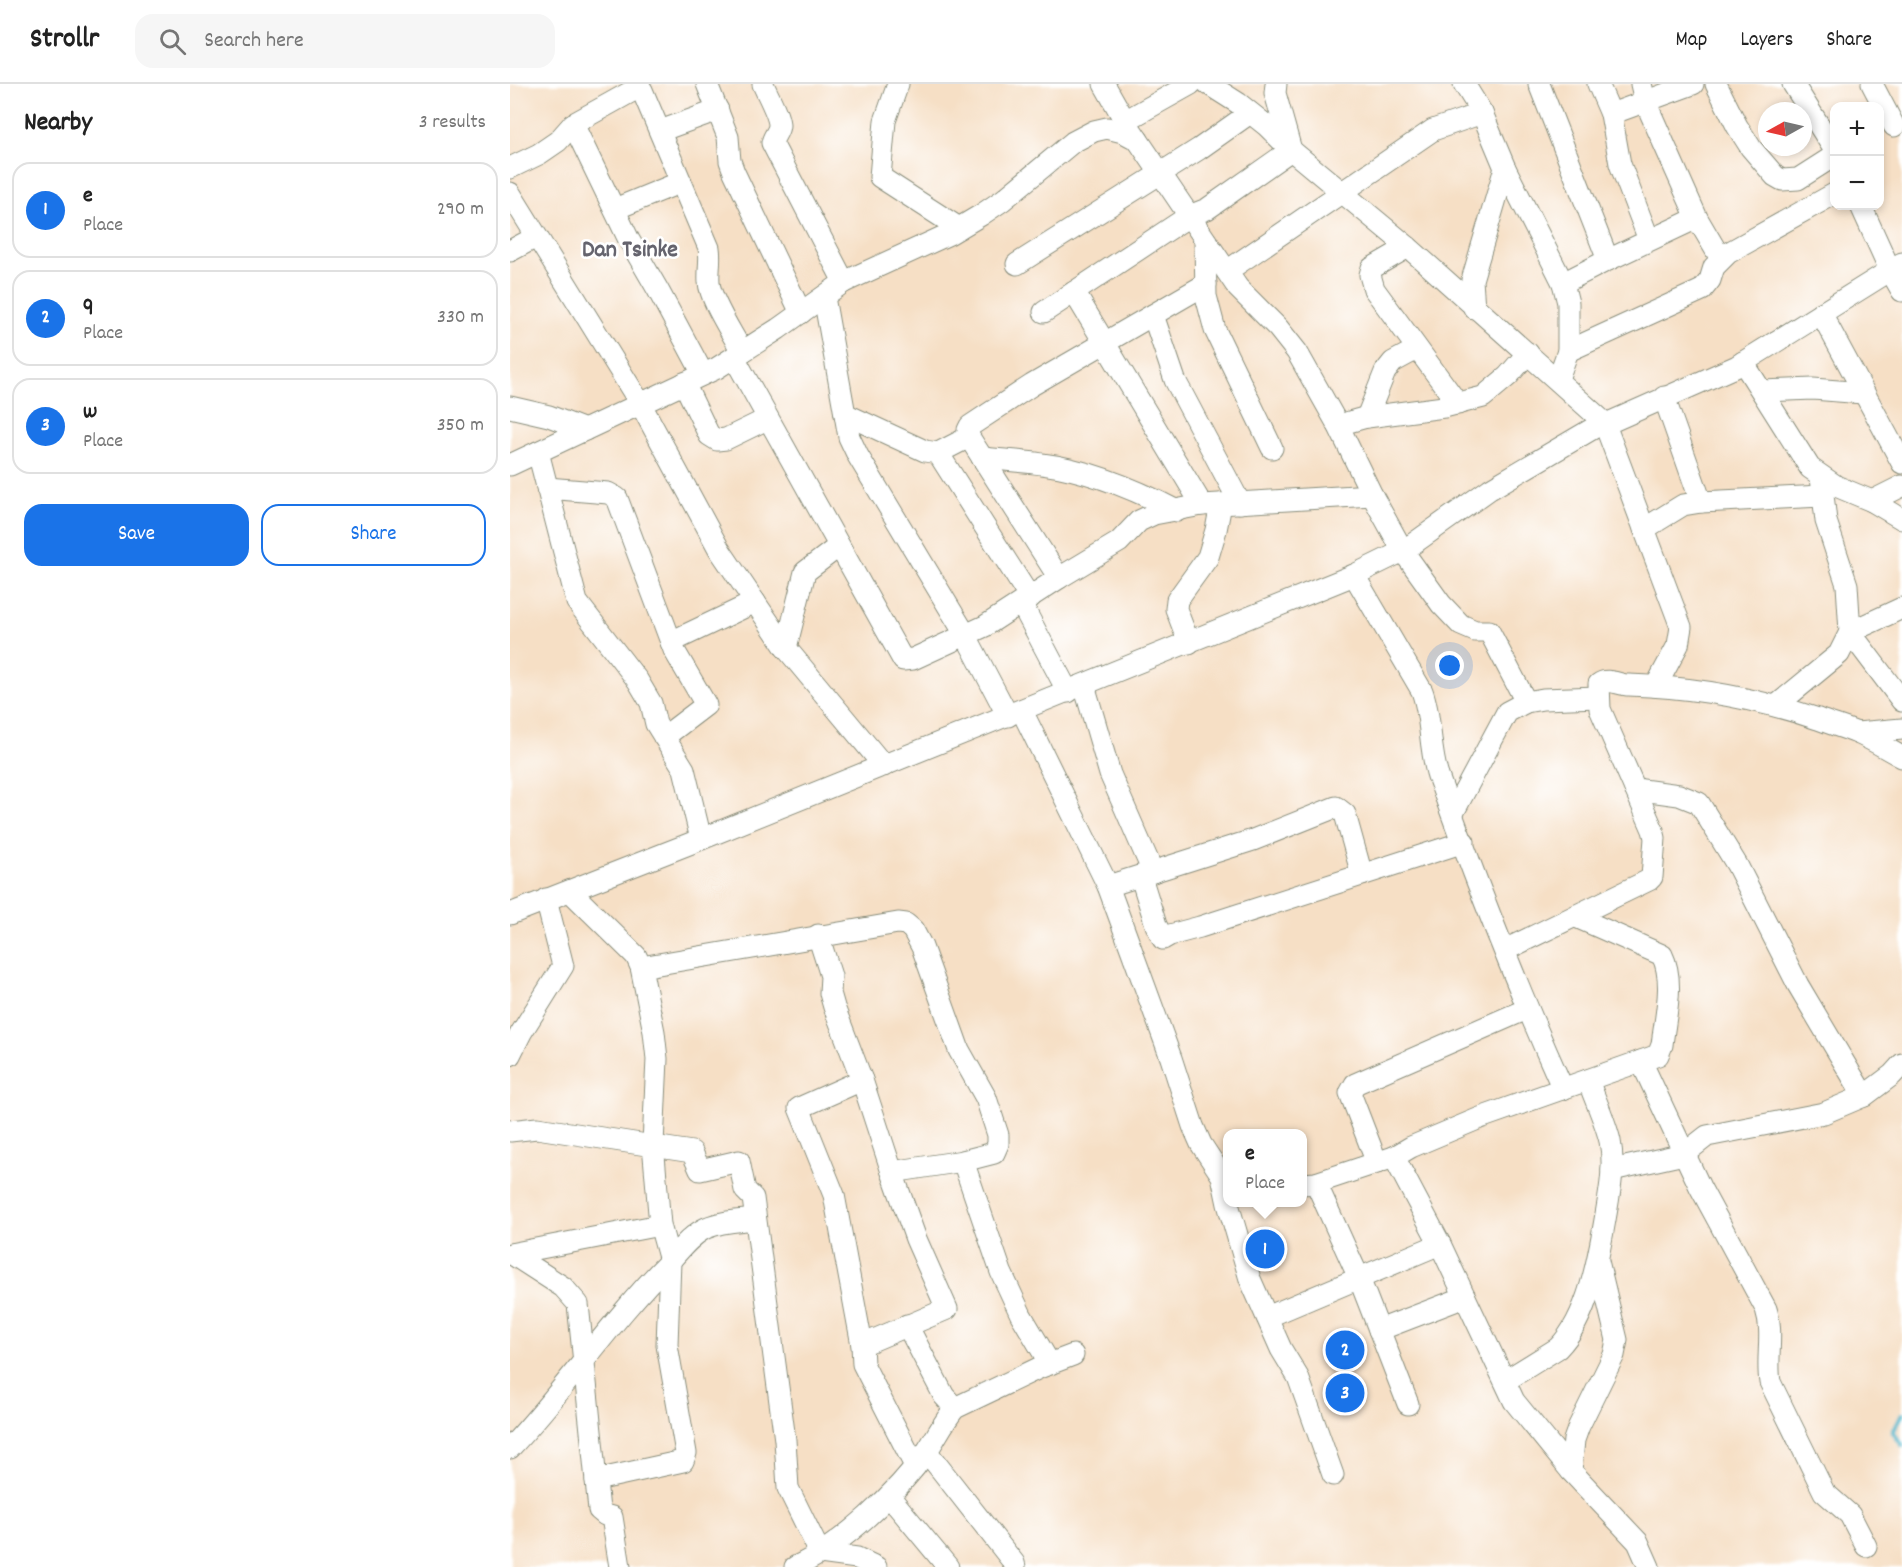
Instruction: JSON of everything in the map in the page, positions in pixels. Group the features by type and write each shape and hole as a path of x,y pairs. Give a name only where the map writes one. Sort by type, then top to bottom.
{"street":[{"path":"707,84 728,137 730,161 734,172 801,313"},
{"path":"763,84 778,120 778,129 772,143 844,282"},
{"path":"898,84 885,121 880,177 959,228"},
{"path":"1104,84 1125,122 1238,288 1278,328 1297,352 1338,425 1372,495 1403,551 1441,604 1461,625 1475,631 1489,631 1526,702"},
{"path":"1125,122 1191,84"},
{"path":"1208,84 1267,126 1291,150 1408,247 1605,423 1681,627 1678,645 1656,686"},
{"path":"1276,84 1278,103 1291,150"},
{"path":"1464,84 1482,113 1505,168 1563,283 1568,303 1568,351 1558,379"},
{"path":"1539,84 1608,260"},
{"path":"1598,84 1611,114 1620,164 1649,240"},
{"path":"1611,114 1643,93 1693,84"},
{"path":"1716,84 1751,148 1775,176 1782,180 1798,179 1830,159"},
{"path":"1793,84 1830,143"},
{"path":"1872,84 1892,126"},
{"path":"510,168 539,154 558,141 573,124 639,88 642,90 709,248 711,260 709,281 712,294 767,419 903,660 913,659 985,626 1119,542 1139,520 1154,514 1221,504 1372,495"},
{"path":"1643,93 1697,218 1720,259"},
{"path":"660,131 718,110"},
{"path":"1017,264 1206,144 1250,112"},
{"path":"1227,271 1433,130 1482,113"},
{"path":"573,124 629,240 658,290 693,378 709,435 717,440 726,440 767,419"},
{"path":"510,465 693,378 738,354 844,282 959,228 1003,200 1073,142 1094,131 1107,128 1124,132 1139,141"},
{"path":"1044,312 1189,216 1206,209 1291,150"},
{"path":"1474,308 1472,280 1505,168"},
{"path":"615,209 681,182"},
{"path":"510,193 640,403 719,549 786,648 884,766"},
{"path":"1568,351 1702,290 1710,280 1714,267 1728,253 1830,196"},
{"path":"1863,210 1896,267 1902,291"},
{"path":"1563,283 1697,218"},
{"path":"510,251 536,237"},
{"path":"1205,240 1206,296 1215,330 1272,448"},
{"path":"1408,247 1371,268 1370,275 1374,289 1458,404"},
{"path":"510,914 698,841 1354,576 1403,551 1490,489 1605,423 1716,376 1743,362 1896,267"},
{"path":"1059,578 969,437 970,426 1032,385 1206,284"},
{"path":"1074,292 1104,342 1221,504"},
{"path":"824,297 849,437 858,456 1015,714 1108,886 1171,1058 1193,1126 1201,1144 1223,1179"},
{"path":"1821,313 1902,463"},
{"path":"1153,315 1221,504 1208,557 1177,600 1176,609 1189,643"},
{"path":"1367,417 1385,372 1394,362 1418,348"},
{"path":"1338,425 1367,417 1458,404 1483,397 1508,376 1528,353"},
{"path":"1743,362 1822,487 1826,521 1847,585 1850,632 1839,654 1777,705"},
{"path":"1762,391 1813,389 1863,393"},
{"path":"1664,397 1701,502"},
{"path":"510,407 549,416 585,430"},
{"path":"845,414 925,451 938,453 969,437"},
{"path":"538,452 577,602 638,681 651,704 657,724 684,768 698,841"},
{"path":"938,453 1076,689 1147,874 1156,925 1163,939 1464,842"},
{"path":"982,458 1044,464 1088,474 1136,490 1177,511"},
{"path":"1644,529 1683,505 1836,486 1872,501 1902,519"},
{"path":"1872,501 1902,486"},
{"path":"547,488 608,494 617,498 671,642 706,705 664,737"},
{"path":"786,648 805,572 839,546"},
{"path":"1354,576 1422,691 1427,705 1437,773 1527,1009 1563,1089"},
{"path":"671,642 755,602"},
{"path":"1850,632 1902,608"},
{"path":"1850,632 1902,701"},
{"path":"1505,950 1576,917 1652,877 1655,838 1600,709 1599,684 1604,680 1625,685 1656,686 1747,698 1777,705 1857,733 1902,758"},
{"path":"1453,813 1507,712 1526,702 1598,697"},
{"path":"1857,733 1902,729"},
{"path":"1635,789 1679,795 1699,803 1737,865 1798,984 1864,1096"},
{"path":"1108,886 1253,840 1336,807 1345,814 1362,875"},
{"path":"570,891 636,956 642,967 657,1059 653,1144 660,1225 670,1260 667,1345 686,1458 683,1461 596,1480"},
{"path":"510,1055 521,1033 563,966 546,899"},
{"path":"1408,1404 1359,1278 1309,1183 1386,1160 1480,1118 1659,1055 1669,980 1662,955 1576,917"},
{"path":"642,967 818,935 898,922 906,924 913,930 922,947 959,1050 986,1098 998,1135 998,1144 994,1153 963,1161 892,1173"},
{"path":"818,935 831,976 830,993 834,1007 862,1080 916,1239 947,1309 862,1345"},
{"path":"1527,1009 1355,1084 1350,1093 1386,1160 1440,1244 1514,1401 1571,1471 1638,1542 1649,1567"},
{"path":"1641,1061 1700,1187 1766,1309 1770,1330 1770,1382 1824,1492 1850,1515 1866,1546"},
{"path":"1612,1170 1684,1154 1707,1136 1808,1117 1849,1104 1892,1075 1902,1064"},
{"path":"862,1080 799,1108 834,1195 862,1345 863,1364 921,1459 1014,1563 1015,1567"},
{"path":"1504,1381 1558,1348 1566,1340 1594,1279 1612,1170 1610,1142 1588,1080"},
{"path":"510,1131 537,1128 653,1144 692,1152 700,1170 739,1161 745,1190 753,1198 785,1440 788,1488 820,1553"},
{"path":"963,1161 1001,1272 1021,1315 1050,1364"},
{"path":"1228,1207 1243,1258 1281,1349 1298,1377 1333,1475"},
{"path":"510,1448 585,1361 640,1291 670,1260 704,1229 718,1224 756,1219"},
{"path":"511,1254 660,1225"},
{"path":"1267,1317 1440,1244"},
{"path":"511,1254 563,1287 578,1304 599,1509 612,1518 620,1567"},
{"path":"1571,1471 1574,1440 1614,1355 1617,1340 1598,1260"},
{"path":"1379,1330 1465,1297"},
{"path":"907,1325 944,1396 955,1408"},
{"path":"795,1567 820,1553 878,1508 921,1459 946,1418 955,1408 1073,1355"},
{"path":"889,1496 948,1567"},
{"path":"820,1553 857,1558 876,1567"}],"waterway":[{"path":"1902,1414 1893,1432 1902,1445"}],"place":[{"name":"e","path":"1265,1249"},
{"name":"q","path":"1345,1350"},
{"name":"w","path":"1345,1393"}],"district":[{"name":"Dan Tsinke","path":"630,248"}]}
